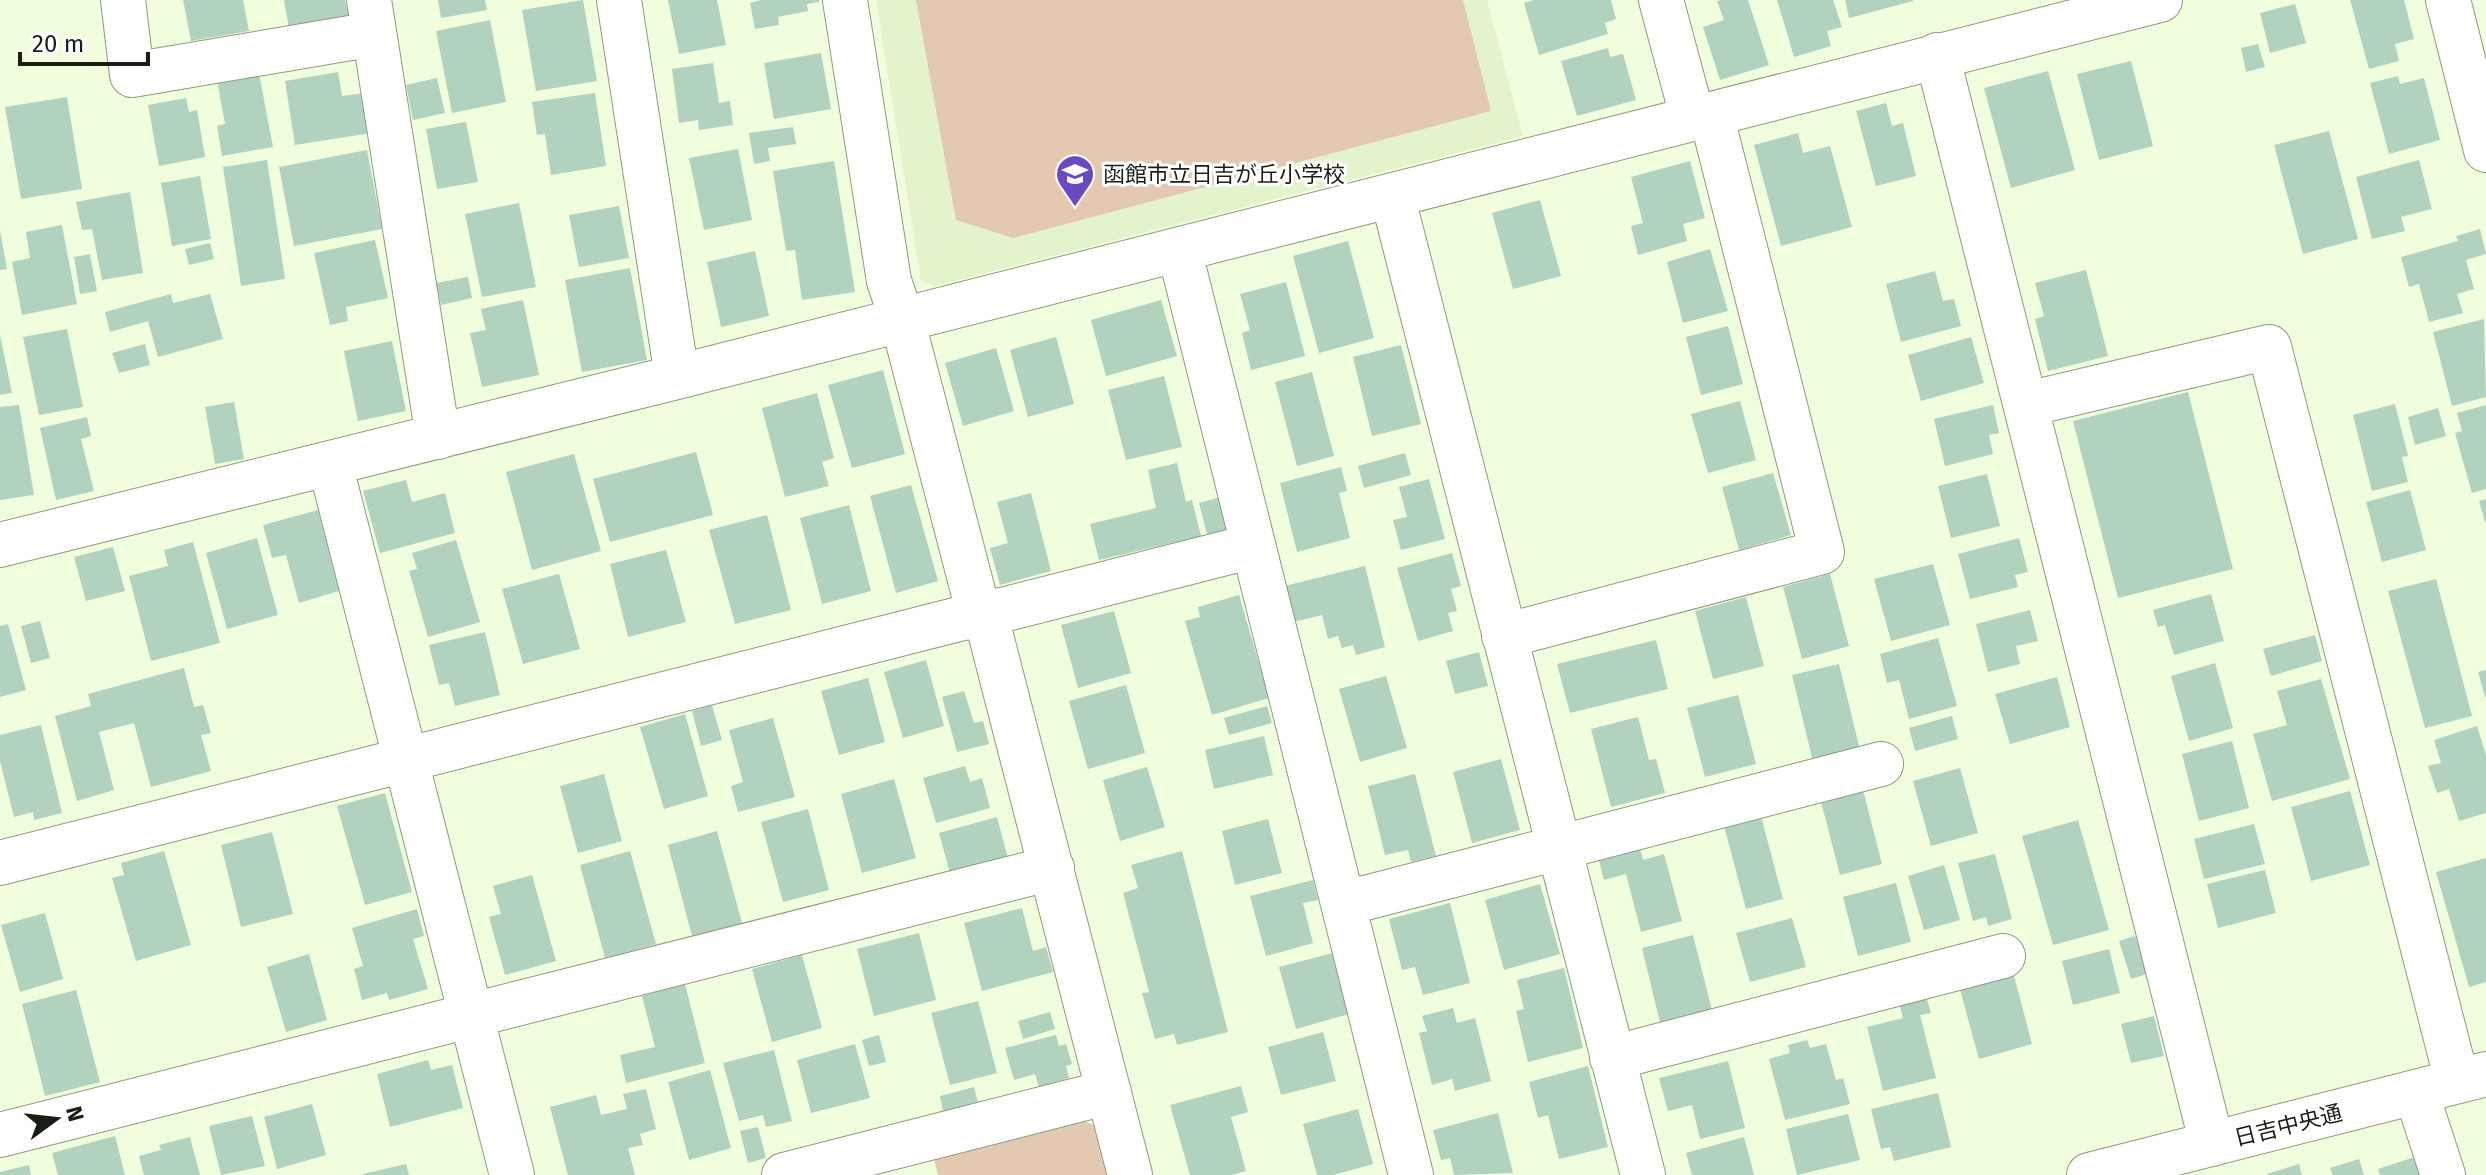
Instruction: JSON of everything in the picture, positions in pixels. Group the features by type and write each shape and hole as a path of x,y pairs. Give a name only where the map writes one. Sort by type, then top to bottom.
{"street":[{"path":"123,0 132,75 371,17 438,437"},
{"path":"619,0 677,377"},
{"path":"845,0 889,281 902,319 974,595 990,632 1130,1175"},
{"path":"1504,636 1822,552 1702,117 1661,0"},
{"path":"0,545 677,377 2160,0"},
{"path":"2448,0 2486,150"},
{"path":"1937,55 2212,1144"},
{"path":"1392,195 1643,1175"},
{"path":"1179,249 1411,1175"},
{"path":"2027,404 2269,347 2453,1082 2443,1175"},
{"path":"330,464 512,1175"},
{"path":"0,863 1253,546"},
{"path":"1342,900 1365,898 1881,764"},
{"path":"0,1135 1052,868"},
{"path":"1612,1058 2003,956"},
{"name":"日吉中央通","path":"2089,1175 2167,1166 2212,1144 2453,1082"},
{"path":"784,1175 1109,1092"}],"shaded area":[{"name":"函館市立日吉が丘小学校","path":"876,0 1487,0 1523,136 935,286 921,281"},
{"name":"函館市立日吉が丘小学校","path":"916,0 1463,0 1491,111 1013,238 956,220"},
{"path":"1084,1121 1096,1126 1110,1175 938,1175 934,1159"}],"building":[{"path":"183,0 243,0 249,31 191,41"},
{"path":"284,0 345,0 349,17 289,29"},
{"path":"438,0 485,0 487,10 441,18"},
{"path":"583,0 597,81 536,91 522,10"},
{"path":"668,0 717,0 726,45 679,54"},
{"path":"761,0 819,2 807,4 808,11 778,17 779,25 755,29 750,3"},
{"path":"1534,0 1611,0 1616,19 1605,23 1608,34 1539,55 1524,3"},
{"path":"1748,0 1769,65 1720,80 1703,27 1724,20 1717,1"},
{"path":"1777,0 1833,0 1842,27 1827,31 1831,46 1794,57"},
{"path":"1845,0 1913,0 1913,1 1849,18"},
{"path":"2350,0 2404,0 2414,39 2395,44 2399,61 2369,69"},
{"path":"2295,4 2306,43 2270,53 2260,13"},
{"path":"490,20 506,102 452,113 436,31"},
{"path":"2258,44 2265,67 2246,72 2241,48"},
{"path":"1608,48 1610,57 1623,54 1636,100 1577,116 1561,61"},
{"path":"821,53 831,109 774,119 764,63"},
{"path":"2131,61 2153,146 2099,160 2077,74"},
{"path":"713,63 719,103 730,101 733,125 699,130 698,120 679,123 672,69"},
{"path":"2048,71 2075,170 2011,188 1984,88"},
{"path":"338,72 342,96 365,93 371,133 295,145 285,81"},
{"path":"259,73 273,147 222,156 217,126 225,124 217,80"},
{"path":"2398,76 2400,84 2424,78 2440,140 2389,154 2370,83"},
{"path":"437,78 445,113 413,120 406,85"},
{"path":"595,93 606,166 551,175 545,134 537,135 532,102"},
{"path":"67,97 82,189 21,199 5,107"},
{"path":"186,98 189,112 197,110 205,157 159,166 148,105"},
{"path":"1886,103 1892,126 1903,123 1916,176 1876,186 1856,111"},
{"path":"466,122 478,182 437,189 426,129"},
{"path":"793,127 796,144 768,148 770,161 754,164 749,133"},
{"path":"2329,131 2358,239 2303,254 2274,145"},
{"path":"1798,133 1803,153 1830,146 1852,227 1781,246 1754,145"},
{"path":"738,149 752,220 704,230 689,158"},
{"path":"367,150 382,229 294,246 279,167"},
{"path":"267,160 285,279 241,286 223,167"},
{"path":"2419,160 2432,209 2401,217 2405,231 2372,239 2356,177"},
{"path":"834,161 855,292 802,300 795,250 786,251 773,171"},
{"path":"1690,161 1705,218 1683,224 1687,241 1638,255 1631,226 1643,223 1631,177"},
{"path":"200,176 211,239 172,246 161,183"},
{"path":"130,192 143,273 102,280 92,229 82,230 76,202"},
{"path":"1540,200 1561,276 1513,289 1492,213"},
{"path":"519,203 536,287 482,297 465,214"},
{"path":"619,206 629,258 579,267 569,215"},
{"path":"62,225 77,304 22,315 12,262 30,258 26,232"},
{"path":"2480,229 2486,254 2466,260 2474,289 2457,294 2463,313 2429,322 2419,284 2409,287 2401,257 2458,241 2456,236"},
{"path":"0,231 7,269 0,270"},
{"path":"375,240 388,298 346,307 348,321 330,325 314,253"},
{"path":"1348,241 1374,338 1319,353 1293,256"},
{"path":"210,243 214,259 189,265 185,249"},
{"path":"1710,249 1728,311 1683,323 1667,262"},
{"path":"755,251 769,316 721,327 707,262"},
{"path":"90,254 97,291 80,294 74,257"},
{"path":"630,268 647,360 582,372 565,280"},
{"path":"2086,270 2108,356 2048,371 2035,319 2044,316 2035,283"},
{"path":"1935,271 1943,301 1954,299 1961,326 1901,342 1886,284"},
{"path":"468,277 472,298 441,305 436,283"},
{"path":"1286,282 1305,356 1251,370 1242,333 1250,330 1240,294"},
{"path":"171,294 173,303 210,294 223,339 158,357 148,321 110,332 105,312"},
{"path":"523,300 539,375 482,387 470,333 486,330 481,309"},
{"path":"1161,300 1177,356 1106,376 1091,320"},
{"path":"2484,319 2486,397 2452,406 2433,332"},
{"path":"1728,326 1743,384 1701,395 1686,337"},
{"path":"67,329 83,407 39,415 23,337"},
{"path":"0,335 12,393 0,395"},
{"path":"1056,337 1074,404 1028,417 1010,350"},
{"path":"1971,337 1984,383 1921,401 1908,355"},
{"path":"392,341 406,411 358,421 344,351"},
{"path":"145,344 150,365 119,373 112,353"},
{"path":"1401,345 1421,424 1372,436 1353,357"},
{"path":"996,348 1014,411 963,426 945,363"},
{"path":"883,370 905,454 852,468 828,385"},
{"path":"1312,372 1334,456 1297,466 1275,382"},
{"path":"1164,376 1182,447 1126,460 1108,390"},
{"path":"2188,392 2233,569 2118,598 2073,421"},
{"path":"817,393 834,458 822,462 829,486 785,497 762,408"},
{"path":"1740,401 1756,460 1708,473 1691,414"},
{"path":"234,402 244,459 215,464 205,407"},
{"path":"2395,404 2408,456 2402,457 2408,482 2372,491 2353,415"},
{"path":"19,405 34,495 0,500 0,407"},
{"path":"1993,405 1999,433 1989,435 1993,454 1945,466 1934,419"},
{"path":"2486,405 2486,489 2472,493 2455,433 2462,431 2457,413"},
{"path":"2438,408 2446,436 2415,445 2408,417"},
{"path":"87,417 91,436 81,439 94,491 56,500 40,428"},
{"path":"696,452 713,515 610,542 593,479"},
{"path":"1405,453 1411,475 1364,488 1358,466"},
{"path":"574,454 601,551 532,570 506,472"},
{"path":"1177,463 1186,502 1192,500 1201,536 1099,560 1090,524 1156,508 1148,470"},
{"path":"1341,467 1347,491 1339,493 1350,538 1297,552 1280,483"},
{"path":"1773,473 1791,535 1739,550 1722,487"},
{"path":"1987,474 2000,526 1951,538 1938,486"},
{"path":"1429,479 1445,539 1401,550 1393,520 1407,517 1399,487"},
{"path":"406,480 412,502 445,493 455,533 380,553 363,491"},
{"path":"911,485 938,581 896,593 870,496"},
{"path":"2410,490 2426,550 2382,562 2366,502"},
{"path":"1031,493 1051,571 1000,585 990,548 1008,543 997,502"},
{"path":"1221,497 1230,532 1208,538 1199,503"},
{"path":"2486,499 2486,522 2485,522 2479,501"},
{"path":"849,505 871,591 822,604 800,518"},
{"path":"318,510 339,591 299,603 286,555 272,558 263,525"},
{"path":"767,515 791,610 735,624 709,530"},
{"path":"257,538 278,615 227,629 206,553"},
{"path":"2019,538 2028,572 2015,575 2018,587 1970,599 1958,554"},
{"path":"456,540 480,622 428,637 409,571 417,569 412,553"},
{"path":"193,542 220,643 151,661 129,576 168,566 164,550"},
{"path":"113,547 125,591 86,601 74,557"},
{"path":"666,550 686,622 628,637 610,564"},
{"path":"1452,553 1461,586 1451,589 1457,611 1448,613 1453,631 1418,641 1397,568"},
{"path":"1933,564 1950,625 1891,641 1874,579"},
{"path":"1365,566 1385,647 1356,655 1353,645 1342,648 1338,636 1328,639 1322,615 1290,623 1281,587"},
{"path":"559,574 580,649 523,664 502,589"},
{"path":"1830,574 1849,646 1802,659 1783,587"},
{"path":"2436,579 2472,716 2425,728 2388,591"},
{"path":"2211,594 2224,641 2174,655 2165,625 2158,627 2153,610"},
{"path":"1239,595 1269,698 1212,715 1185,621 1200,617 1198,607"},
{"path":"1746,597 1764,666 1713,679 1695,611"},
{"path":"2030,610 2038,641 2016,646 2020,664 1988,672 1976,624"},
{"path":"1114,611 1131,673 1078,688 1061,625"},
{"path":"40,621 50,658 31,663 21,626"},
{"path":"8,624 26,690 0,697 0,626"},
{"path":"485,632 500,695 455,706 449,683 439,685 429,645"},
{"path":"2315,635 2322,661 2271,676 2263,649"},
{"path":"1938,638 1957,706 1909,719 1899,680 1887,683 1880,654"},
{"path":"1656,640 1668,689 1570,713 1557,664"},
{"path":"1479,652 1488,686 1455,694 1446,661"},
{"path":"926,660 944,726 903,738 884,672"},
{"path":"2215,663 2233,728 2189,741 2171,676"},
{"path":"1839,664 1861,754 1814,766 1792,675"},
{"path":"184,668 194,707 203,705 211,733 201,735 211,771 151,787 134,723 99,732 114,790 77,801 55,716 91,706 88,694"},
{"path":"2486,670 2486,697 2485,697 2478,672"},
{"path":"1386,676 1407,748 1360,762 1339,689"},
{"path":"2057,677 2070,727 2010,744 1995,694"},
{"path":"868,678 885,742 839,755 821,691"},
{"path":"2321,679 2350,779 2272,801 2253,734 2287,725 2277,691"},
{"path":"1126,685 1145,753 1088,769 1069,701"},
{"path":"964,691 974,723 983,721 989,744 957,752 942,697"},
{"path":"1738,695 1756,764 1705,777 1687,708"},
{"path":"712,705 722,740 701,746 692,711"},
{"path":"1267,706 1272,723 1229,735 1224,718"},
{"path":"685,714 708,796 664,809 640,727"},
{"path":"1952,716 1958,739 1915,751 1909,728"},
{"path":"1638,717 1649,760 1656,759 1665,793 1611,807 1591,729"},
{"path":"773,718 795,797 738,812 731,786 743,782 729,730"},
{"path":"41,725 62,813 34,820 33,812 14,817 0,761 0,735"},
{"path":"2477,726 2486,755 2486,813 2459,821 2449,789 2437,793 2428,766 2441,763 2434,740"},
{"path":"1264,736 1273,775 1214,789 1205,750"},
{"path":"2232,741 2249,808 2199,821 2182,754"},
{"path":"1501,759 1520,830 1472,843 1453,772"},
{"path":"965,766 970,782 982,778 990,808 936,823 923,778"},
{"path":"1147,767 1165,827 1120,841 1103,780"},
{"path":"1960,768 1978,833 1931,846 1913,781"},
{"path":"604,774 622,841 578,853 560,786"},
{"path":"1415,774 1436,856 1411,862 1408,850 1385,855 1368,786"},
{"path":"894,779 916,858 862,873 841,794"},
{"path":"1862,786 1882,864 1840,875 1820,798"},
{"path":"2350,791 2370,865 2311,881 2291,807"},
{"path":"385,793 412,892 365,905 337,806"},
{"path":"808,809 829,890 783,902 761,822"},
{"path":"1761,816 1783,899 1746,909 1724,826"},
{"path":"997,817 1008,858 950,873 939,833"},
{"path":"1268,819 1282,873 1235,885 1222,831"},
{"path":"2078,820 2109,930 2053,945 2022,836"},
{"path":"2254,824 2265,864 2204,879 2194,839"},
{"path":"717,831 742,923 692,936 668,845"},
{"path":"272,832 293,914 241,927 221,845"},
{"path":"1639,845 1643,860 1664,854 1682,921 1641,932 1626,874 1604,880 1598,856"},
{"path":"164,851 191,945 136,961 112,878 124,875 121,863"},
{"path":"630,851 656,944 605,958 580,865"},
{"path":"1182,851 1228,1032 1177,1045 1174,1034 1155,1039 1142,993 1149,992 1123,893 1138,888 1131,865"},
{"path":"1995,854 2012,919 1988,926 1986,917 1973,921 1958,863"},
{"path":"2486,858 2486,982 2469,987 2436,872"},
{"path":"1944,865 1960,920 1924,930 1908,876"},
{"path":"2265,870 2276,913 2218,928 2207,884"},
{"path":"532,875 556,961 505,975 489,917 501,914 493,886"},
{"path":"1313,880 1318,900 1303,903 1313,943 1266,956 1250,896"},
{"path":"1896,883 1911,942 1858,956 1843,897"},
{"path":"1540,884 1560,954 1504,970 1485,900"},
{"path":"1450,903 1470,983 1423,995 1415,967 1402,970 1389,919"},
{"path":"1022,908 1033,951 1046,947 1053,972 982,991 964,923"},
{"path":"417,909 424,936 413,939 428,989 389,1000 387,993 362,1000 354,969 363,966 352,928"},
{"path":"45,913 63,979 20,992 1,925"},
{"path":"1792,918 1806,967 1750,982 1736,933"},
{"path":"919,933 936,1000 874,1016 857,949"},
{"path":"1693,935 1712,1010 1660,1023 1642,948"},
{"path":"2135,936 2147,974 2131,979 2119,941"},
{"path":"2109,949 2120,993 2073,1005 2062,961"},
{"path":"1333,953 1349,1014 1296,1029 1279,967"},
{"path":"309,954 327,1020 286,1032 267,967"},
{"path":"802,955 822,1028 772,1042 752,969"},
{"path":"1564,968 1583,1048 1528,1062 1516,1011 1524,1009 1517,980"},
{"path":"2013,972 2032,1044 1979,1059 1959,986"},
{"path":"685,984 705,1063 626,1083 620,1055 655,1047 642,996"},
{"path":"76,990 100,1082 45,1096 22,1004"},
{"path":"1926,996 1931,1013 1920,1015 1936,1078 1883,1091 1867,1027 1903,1018 1899,1002"},
{"path":"978,1001 997,1073 950,1085 931,1013"},
{"path":"1453,1008 1457,1023 1475,1018 1491,1081 1455,1091 1452,1079 1432,1085 1419,1033 1427,1031 1422,1016"},
{"path":"1050,1012 1055,1029 1023,1039 1018,1021"},
{"path":"2154,1016 2164,1056 2131,1063 2121,1024"},
{"path":"1323,1032 1336,1081 1281,1095 1268,1047"},
{"path":"879,1035 886,1062 869,1066 862,1040"},
{"path":"1056,1035 1059,1046 1066,1044 1072,1064 1066,1066 1069,1078 1039,1087 1035,1074 1014,1080 1005,1048"},
{"path":"1807,1040 1810,1048 1826,1044 1836,1080 1843,1078 1850,1104 1785,1120 1769,1059 1790,1053 1788,1045"},
{"path":"855,1044 870,1098 811,1113 797,1060"},
{"path":"774,1050 792,1121 766,1127 763,1115 739,1121 723,1063"},
{"path":"428,1060 431,1070 452,1065 463,1108 390,1127 377,1074"},
{"path":"1728,1061 1745,1128 1700,1139 1692,1105 1668,1111 1659,1078"},
{"path":"1588,1066 1608,1147 1559,1159 1548,1115 1538,1118 1529,1082"},
{"path":"710,1070 731,1148 689,1160 668,1082"},
{"path":"1241,1086 1248,1112 1231,1117 1246,1171 1231,1175 1190,1175 1170,1105"},
{"path":"974,1087 978,1103 943,1111 940,1096"},
{"path":"646,1089 656,1129 640,1134 643,1145 628,1148 635,1175 568,1175 550,1107 596,1095 601,1115 627,1109 623,1094"},
{"path":"1938,1093 1951,1147 1894,1161 1890,1147 1881,1149 1871,1109"},
{"path":"312,1104 326,1155 277,1169 264,1117"},
{"path":"1358,1109 1373,1164 1333,1175 1317,1175 1303,1124"},
{"path":"1498,1113 1513,1173 1454,1175 1450,1158 1441,1160 1433,1130"},
{"path":"1848,1114 1860,1160 1797,1175 1786,1129"},
{"path":"252,1116 265,1166 221,1175 209,1126"},
{"path":"758,1127 766,1158 748,1163 740,1131"},
{"path":"115,1136 125,1175 58,1175 52,1153"},
{"path":"190,1137 200,1175 144,1175 139,1156 161,1150 159,1145"},
{"path":"1744,1137 1754,1175 1692,1175 1686,1153"},
{"path":"2418,1156 2424,1175 2380,1175 2378,1169"},
{"path":"2359,1159 2364,1175 2333,1175 2330,1168"},
{"path":"406,1164 409,1175 363,1175 363,1174"},
{"path":"2299,1164 2302,1175 2267,1175 2267,1174"},
{"path":"29,1165 31,1175 0,1175 0,1172"}],"place":[{"name":"函館市立日吉が丘小学校","path":"1075,208"}]}
